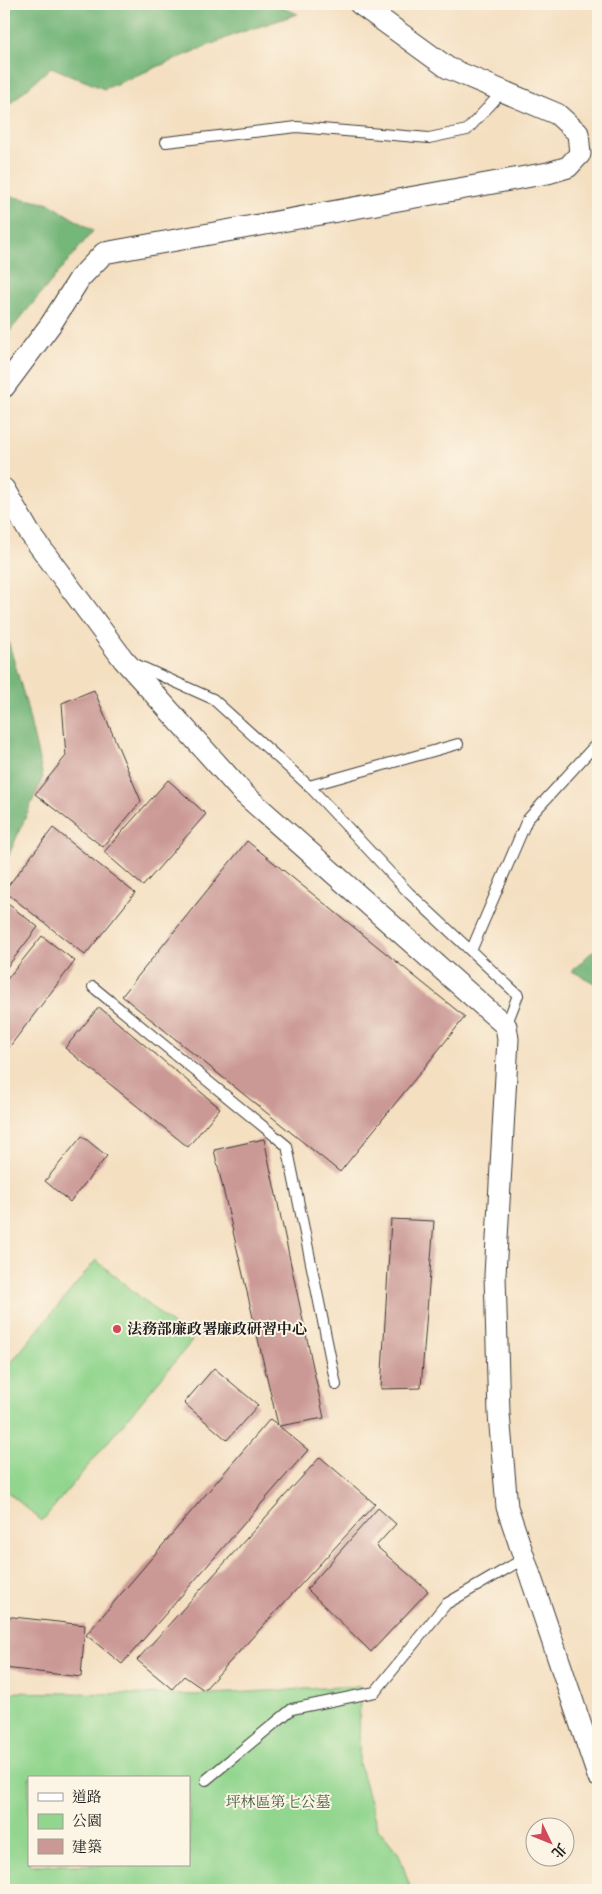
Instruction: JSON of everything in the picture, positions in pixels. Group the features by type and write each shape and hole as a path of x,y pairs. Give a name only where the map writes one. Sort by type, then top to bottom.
{"street":[{"path":"4,387 51,324 80,278 104,253 548,173 568,167 580,154 578,133 557,114 448,68 360,4"},
{"path":"4,489 29,532 123,659 244,794 506,1026 508,1039 495,1275 498,1414 507,1508 598,1776"}],"lane":[{"path":"166,142 297,127 429,138 467,130 503,91"},
{"path":"123,659 214,699 309,786 409,894 518,995 506,1026"},
{"path":"471,951 527,820 598,742"},
{"path":"309,786 458,744"},
{"path":"94,987 287,1146 336,1385"},
{"path":"206,1780 292,1709 375,1692 446,1604 525,1558"}],"path":[{"path":"4,1290 8,1293"}],"green space":[{"path":"4,4 271,4 298,14 236,34 104,89 51,67 4,109"},
{"path":"4,195 50,204 93,231 4,338"},
{"path":"4,627 25,699 43,777 4,866"},
{"path":"598,946 598,985 572,971"},
{"path":"96,1260 192,1341 42,1521 4,1489 4,1371"},
{"name":"坪林區第七公墓","path":"360,1686 359,1763 377,1827 399,1854 411,1890 4,1890 4,1692 194,1695"}],"building":[{"path":"94,690 141,801 103,847 35,794 66,756 62,703"},
{"path":"168,780 206,814 143,886 104,852"},
{"path":"53,828 135,893 85,955 4,891"},
{"path":"247,841 465,1017 340,1172 122,996"},
{"path":"4,901 38,927 4,971"},
{"path":"42,936 75,961 4,1054 4,983"},
{"path":"99,1007 220,1108 188,1147 65,1048"},
{"path":"82,1136 107,1156 70,1202 45,1181"},
{"path":"264,1139 324,1418 279,1426 308,1450 122,1664 86,1635 270,1419 278,1425 214,1150"},
{"path":"391,1219 434,1221 421,1388 381,1389"},
{"path":"214,1368 258,1405 227,1440 184,1403"},
{"path":"320,1457 375,1504 204,1690 184,1676 172,1689 137,1660"},
{"path":"378,1508 396,1524 376,1546 428,1591 371,1652 307,1589"},
{"path":"4,1616 85,1625 81,1677 4,1668"}],"place":[{"name":"法務部廉政署廉政研習中心","path":"117,1329"}]}
